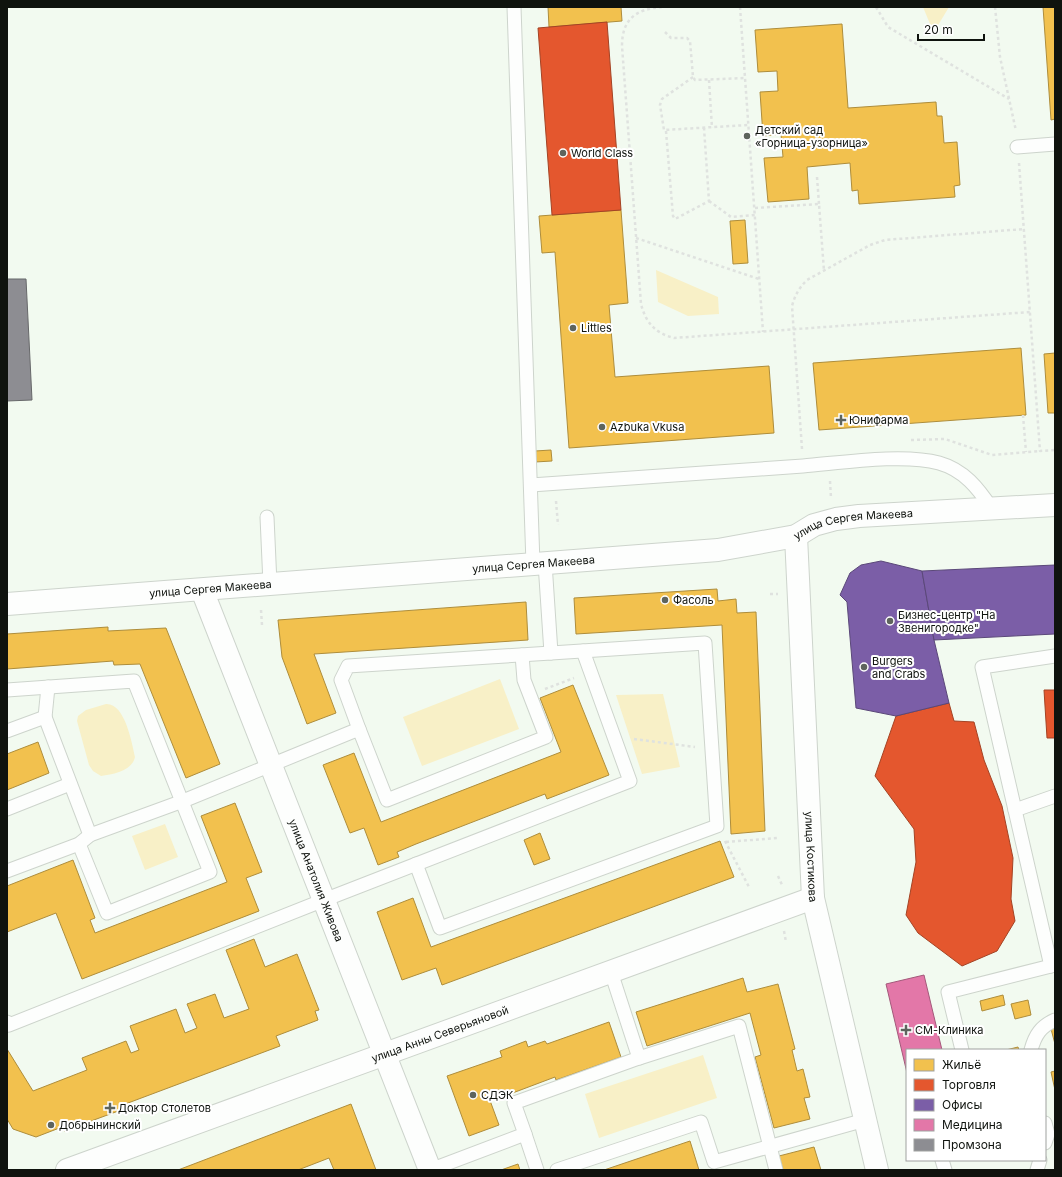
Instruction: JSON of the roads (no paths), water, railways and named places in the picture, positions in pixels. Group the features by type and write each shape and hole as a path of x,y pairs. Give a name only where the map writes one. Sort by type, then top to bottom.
{"street":[{"name":"улица Сергея Макеева","path":"7,604 718,550 796,536 814,525 859,516 1055,505"},
{"name":"улица Костикова","path":"796,536 814,898 877,1170"},
{"name":"улица Анатолия Живова","path":"202,590 269,765 324,900 430,1170"},
{"name":"улица Анны Северьяновой","path":"67,1170 814,898"}],"lane":[{"path":"514,7 531,485 539,563 551,653"},
{"path":"1017,147 1055,144"},
{"path":"531,485 803,466 922,460 951,468 968,478 980,491 992,509"},
{"path":"267,517 270,584"},
{"path":"416,864 440,928 717,826 705,643 348,666 341,680 387,800 546,737 524,680 522,655"},
{"path":"7,1022 9,1025 416,864 630,782 583,651"},
{"path":"962,1049 948,992 1053,965 982,667 1055,656"},
{"path":"7,690 134,681 210,872 107,913 79,844"},
{"path":"48,688 45,717 90,835"},
{"path":"7,731 45,717"},
{"path":"7,871 79,844 90,835 183,801 360,729"},
{"path":"7,809 70,784"},
{"path":"1015,810 1055,796"},
{"path":"610,972 639,1058"},
{"path":"1030,1049 1036,1035 1044,1025 1055,1020"},
{"path":"537,1170 514,1103 639,1058 739,1026 776,1170"},
{"path":"557,1170 701,1122 714,1162 865,1120"},
{"path":"1046,1127 1048,1134 1046,1140"},
{"path":"430,1170 525,1134"}],"place":[{"name":"Детский сад «Горница-узорница»","path":"747,136"},
{"name":"World Class","path":"563,153"},
{"name":"Littles","path":"573,328"},
{"name":"Юнифарма","path":"841,420"},
{"name":"Azbuka Vkusa","path":"602,427"},
{"name":"Фасоль","path":"665,600"},
{"name":"Бизнес-центр \"На Звенигородке\"","path":"890,621"},
{"name":"Burgers and Crabs","path":"864,667"},
{"name":"СМ-Клиника","path":"906,1030"},
{"name":"СДЭК","path":"473,1095"},
{"name":"Доктор Столетов","path":"110,1108"},
{"name":"Добрынинский","path":"51,1125"}]}
